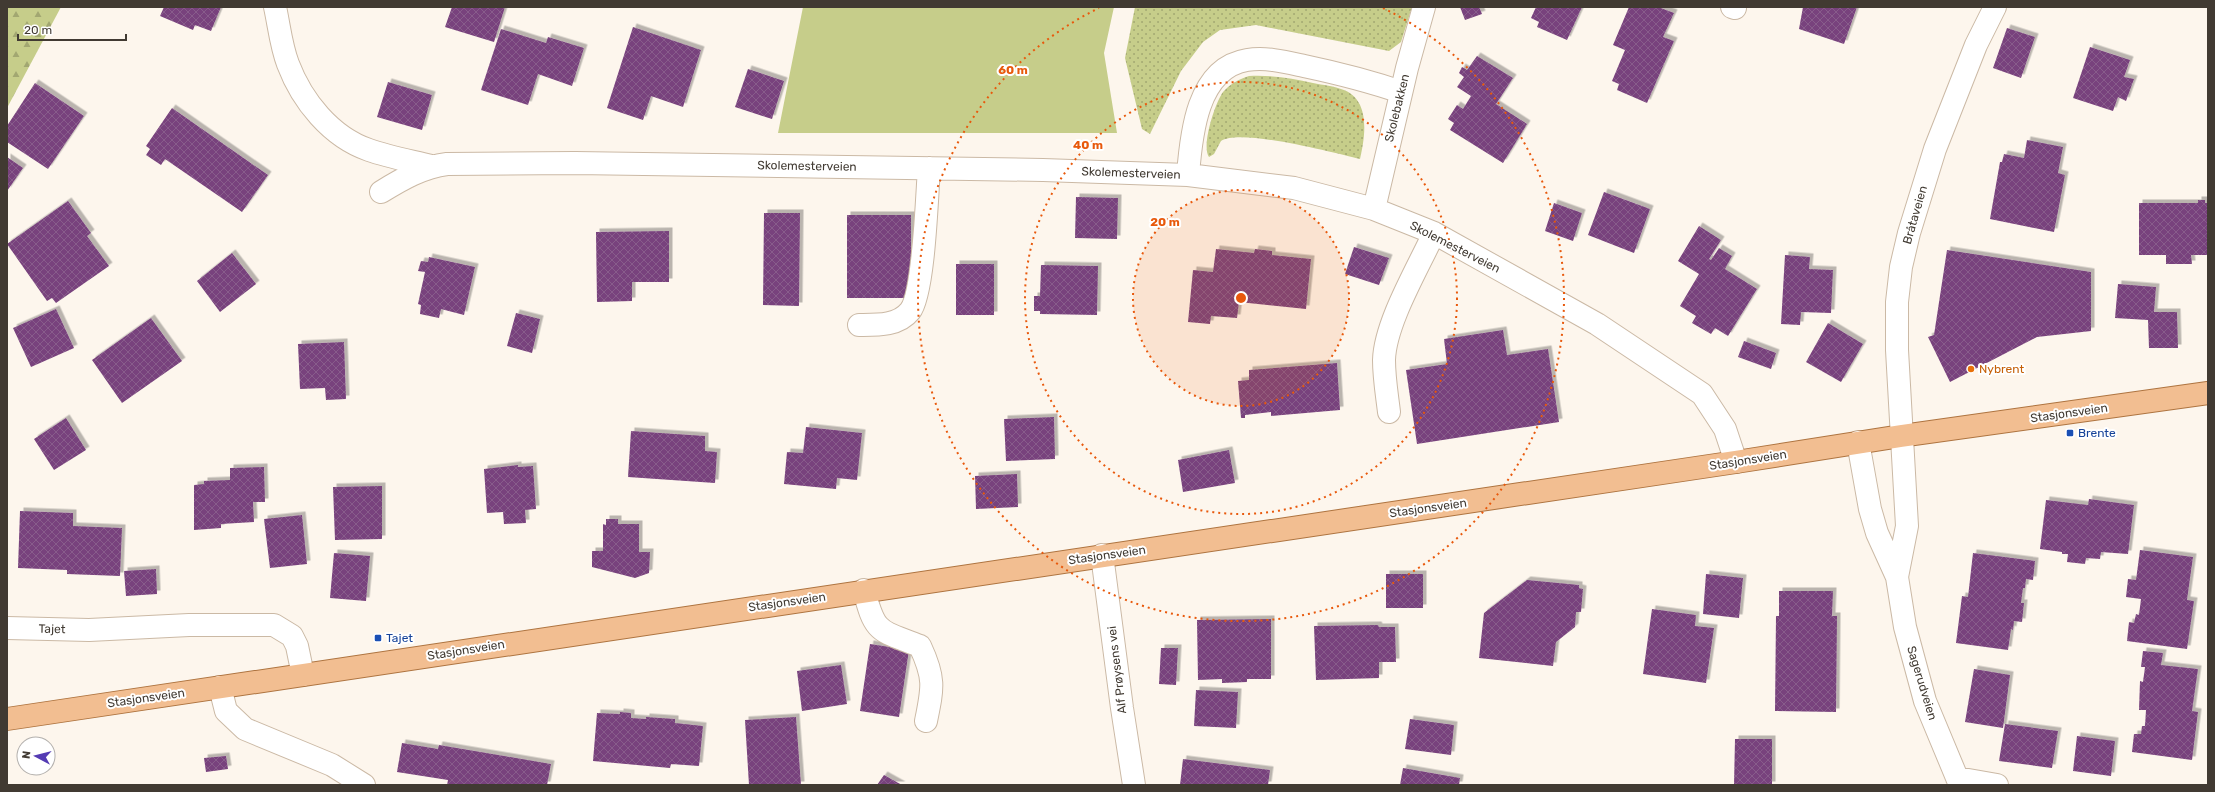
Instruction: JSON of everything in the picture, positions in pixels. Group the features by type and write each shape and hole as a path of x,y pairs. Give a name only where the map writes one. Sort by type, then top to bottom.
{"main road":[{"name":"Stasjonsveien","path":"7,719 864,590 1736,462 1858,442 2208,393"}],"street":[{"name":"Skolemesterveien","path":"276,7 288,64 308,101 325,123 348,141 369,150 431,166"},
{"name":"Skolebakken","path":"1374,209 1401,92 1424,7"},
{"name":"Bråtaveien","path":"1901,436 1897,350 1897,302 1901,267 1909,233 1935,149 1976,45 1995,7"},
{"path":"1188,175 1192,134 1199,108 1218,75 1232,65 1247,60 1276,60 1350,75 1401,92"},
{"name":"Skolemesterveien","path":"381,192 399,181 431,166 447,164 575,163 929,168 1188,175 1294,188 1374,209 1434,233 1597,324 1702,394 1725,429 1736,462"},
{"path":"859,325 890,324 910,310 919,284 929,168"},
{"path":"1389,412 1385,376 1387,342 1393,324 1434,233"},
{"name":"Sagerudveien","path":"1897,577 1906,526 1901,436"},
{"name":"Sagerudveien","path":"1858,442 1870,509 1877,533 1897,577 1905,627 1925,701 1959,781"},
{"name":"Alf Prøysens vei","path":"1102,555 1124,723 1134,785"},
{"path":"864,590 870,616 880,630 920,646 927,661 933,687 926,721"},
{"name":"Tajet","path":"7,628 89,630 219,624 274,625 292,636 297,646 303,675"},
{"path":"220,687 226,711 245,729 332,765 364,785"},
{"path":"1959,781 1997,785"}],"green space":[{"path":"7,7 61,7 7,108"},
{"path":"803,7 1114,7 1104,53 1117,133 778,133"},
{"path":"1135,7 1412,7 1401,42 1389,51 1256,25 1220,30 1203,42 1181,71 1150,134 1142,129 1125,58"},
{"path":"1249,76 1273,76 1297,80 1344,90 1353,95 1359,102 1364,120 1360,159 1310,147 1248,137 1232,138 1221,141 1214,154 1209,157 1207,152 1208,134 1216,105 1226,89 1238,80"}],"building":[{"path":"164,7 221,7 211,31 195,25 193,30 160,16"},
{"path":"452,7 505,7 494,42 445,27"},
{"path":"1460,7 1479,7 1482,14 1465,20"},
{"path":"1536,7 1582,7 1567,40 1537,27 1539,22 1531,18"},
{"path":"1629,7 1658,7 1674,13 1663,37 1674,41 1647,103 1617,90 1619,84 1612,81 1625,50 1613,45"},
{"path":"1803,7 1857,7 1844,44 1799,29"},
{"path":"633,27 701,50 683,107 651,96 643,120 607,108"},
{"path":"2007,28 2035,37 2021,78 1993,68"},
{"path":"501,29 546,43 548,37 584,48 572,86 538,74 528,105 481,90"},
{"path":"2090,47 2130,60 2124,77 2134,79 2126,101 2118,97 2113,111 2073,98"},
{"path":"1477,56 1513,78 1496,104 1527,124 1503,163 1450,130 1454,123 1448,119 1457,105 1463,109 1471,96 1457,87 1464,77 1459,73 1462,67 1467,70"},
{"path":"748,69 784,81 772,119 735,107"},
{"path":"388,82 432,95 422,130 377,117"},
{"path":"35,83 84,116 48,169 7,142 7,126"},
{"path":"172,108 268,175 242,212 165,159 161,165 146,155 150,149 146,146"},
{"path":"2027,140 2063,147 2058,173 2065,175 2054,232 1990,219 2000,162 2002,162 2004,154 2024,158"},
{"path":"7,157 23,168 7,191"},
{"path":"1604,192 1650,209 1634,253 1588,235"},
{"path":"1076,197 1118,198 1117,239 1075,238"},
{"path":"2198,200 2205,200 2205,203 2208,203 2208,255 2191,255 2192,264 2166,264 2166,255 2139,255 2139,203 2198,203"},
{"path":"68,201 91,233 87,236 109,266 56,303 52,298 47,301 7,244"},
{"path":"1554,203 1582,213 1573,241 1545,231"},
{"path":"764,213 800,213 799,306 763,305"},
{"path":"847,215 911,215 911,298 847,298"},
{"path":"1699,226 1721,240 1709,259 1711,260 1719,248 1732,256 1725,269 1757,289 1728,336 1715,328 1711,334 1692,323 1696,316 1680,306 1699,274 1678,261"},
{"path":"669,231 669,282 632,282 632,301 597,302 596,232"},
{"path":"1354,247 1389,258 1379,285 1345,274"},
{"path":"1216,249 1254,253 1255,249 1272,251 1272,255 1311,259 1306,309 1239,302 1237,318 1211,316 1210,324 1188,322 1193,270 1213,272"},
{"path":"1947,250 2091,272 2091,331 2037,337 1950,382 1928,337 1934,335"},
{"path":"232,253 256,284 220,312 197,281"},
{"path":"1785,255 1810,257 1809,269 1833,270 1831,313 1801,312 1800,325 1781,324"},
{"path":"429,257 475,267 464,315 441,309 439,318 420,314 421,305 418,304 425,272 418,271 421,261 428,262"},
{"path":"956,264 994,264 994,315 956,315"},
{"path":"1041,265 1098,266 1097,315 1040,314 1040,311 1034,311 1034,296 1040,296"},
{"path":"2118,284 2156,287 2154,312 2177,312 2178,348 2149,348 2148,320 2115,318"},
{"path":"56,309 74,348 31,367 13,328"},
{"path":"516,313 540,319 532,353 507,346"},
{"path":"151,318 182,361 122,403 92,360"},
{"path":"1828,323 1863,344 1841,382 1806,362"},
{"path":"1503,330 1507,355 1548,349 1559,422 1417,444 1406,370 1447,364 1444,339"},
{"path":"1744,341 1776,353 1771,369 1738,357"},
{"path":"344,342 346,399 326,400 325,388 300,389 298,344"},
{"path":"1337,363 1340,410 1271,416 1271,412 1245,415 1245,418 1241,418 1238,381 1249,380 1249,370"},
{"path":"1054,417 1055,459 1006,461 1004,419"},
{"path":"66,418 86,450 54,470 34,439"},
{"path":"806,427 862,433 857,480 837,478 836,489 784,484 787,452 803,453"},
{"path":"631,431 705,436 705,451 717,452 715,483 628,477"},
{"path":"1229,450 1235,483 1183,492 1178,460"},
{"path":"518,465 518,467 533,466 536,509 525,510 526,523 504,524 503,512 487,513 484,469"},
{"path":"264,467 265,502 253,502 254,522 221,524 221,528 194,530 194,485 204,484 204,481 230,480 230,468"},
{"path":"1017,474 1018,507 976,509 975,476"},
{"path":"382,486 382,539 335,540 333,487"},
{"path":"2089,499 2134,505 2128,554 2101,552 2100,559 2086,558 2085,564 2067,562 2068,554 2062,554 2062,552 2040,549 2046,500 2088,505"},
{"path":"20,511 73,513 73,526 122,528 120,576 67,574 67,570 18,568"},
{"path":"302,515 307,564 270,568 264,519"},
{"path":"606,519 618,519 618,524 639,524 639,552 650,552 649,573 635,578 592,567 592,551 603,551 603,524 606,525"},
{"path":"2140,550 2193,557 2187,600 2194,601 2187,649 2127,641 2129,622 2134,623 2136,614 2139,615 2141,599 2126,597 2128,579 2136,580"},
{"path":"334,553 370,556 366,601 330,598"},
{"path":"1973,553 2035,561 2033,580 2026,579 2025,588 2023,588 2021,603 2024,603 2022,622 2014,621 2013,630 2011,629 2008,650 1956,643 1962,596 1968,597"},
{"path":"156,569 157,594 126,596 124,571"},
{"path":"1386,574 1423,574 1423,608 1386,608"},
{"path":"1706,574 1743,578 1739,618 1703,614"},
{"path":"1527,580 1579,585 1579,588 1583,589 1581,612 1576,612 1575,627 1556,642 1553,666 1479,658 1484,613"},
{"path":"1779,591 1833,591 1832,616 1837,616 1836,712 1775,711 1776,616 1779,616"},
{"path":"1652,609 1696,615 1695,626 1714,628 1706,683 1643,674"},
{"path":"1271,619 1271,679 1247,679 1247,682 1222,683 1222,679 1198,680 1197,620"},
{"path":"1378,625 1379,627 1395,627 1396,662 1379,662 1379,678 1316,680 1314,626"},
{"path":"870,644 909,650 899,717 860,711"},
{"path":"1161,648 1178,648 1176,685 1159,684"},
{"path":"2143,651 2163,653 2161,665 2198,669 2192,711 2198,712 2192,760 2132,752 2134,734 2141,734 2142,726 2145,726 2146,710 2139,710 2140,681 2143,682 2145,667 2141,667"},
{"path":"841,665 847,704 802,711 797,671"},
{"path":"1974,669 2010,675 2003,728 1965,722"},
{"path":"1196,690 1238,692 1236,728 1194,726"},
{"path":"620,712 631,713 631,718 646,719 646,717 675,719 675,723 703,726 699,766 671,764 670,768 593,761 597,713 620,714"},
{"path":"796,717 801,785 749,785 745,720"},
{"path":"1410,719 1454,725 1451,755 1405,749"},
{"path":"2005,724 2058,731 2052,768 1999,761"},
{"path":"2077,736 2115,741 2111,776 2073,771"},
{"path":"1735,739 1772,739 1772,785 1734,785"},
{"path":"402,743 438,749 439,745 551,764 547,785 447,785 448,780 397,772"},
{"path":"226,756 228,769 206,772 204,758"},
{"path":"1183,759 1270,770 1268,785 1180,785"},
{"path":"1403,768 1460,778 1459,785 1400,785"},
{"path":"884,775 902,785 877,785"}],"place":[{"name":"Nybrent","path":"1971,369"},
{"name":"Brente","path":"2070,433"},
{"name":"Tajet","path":"378,638"}]}
